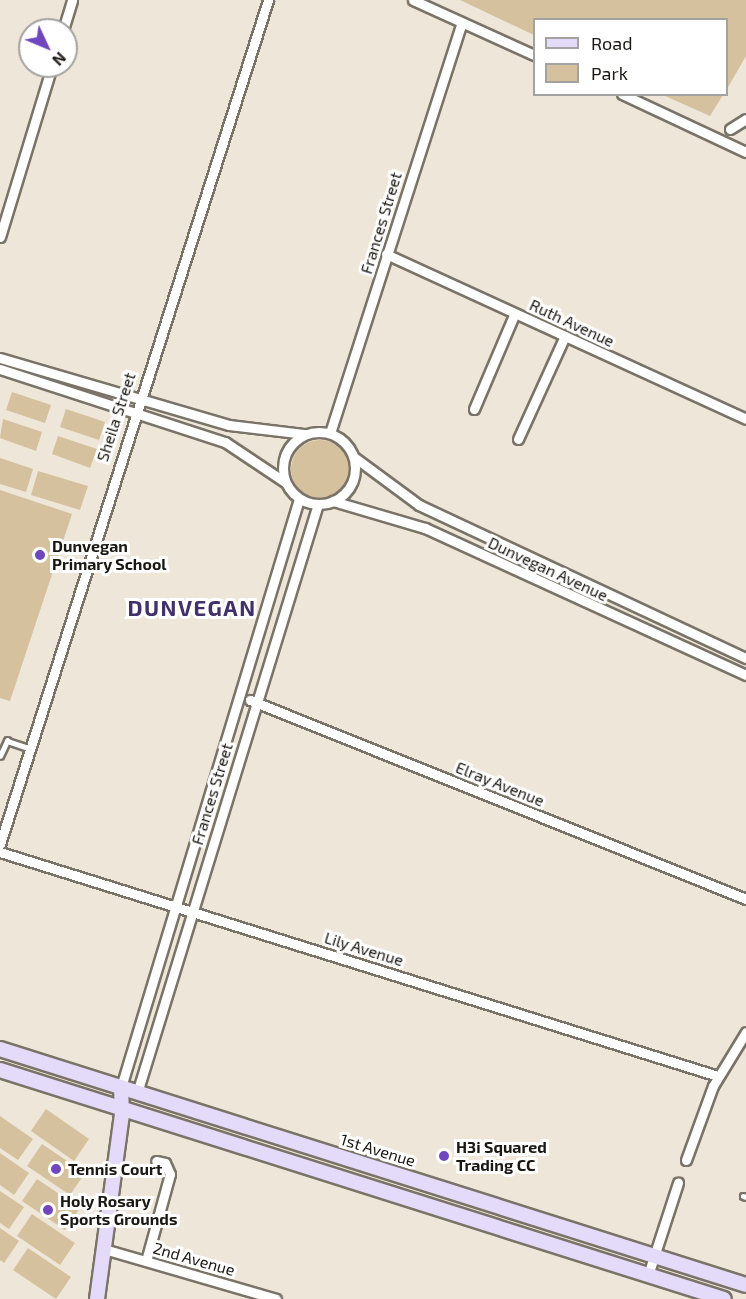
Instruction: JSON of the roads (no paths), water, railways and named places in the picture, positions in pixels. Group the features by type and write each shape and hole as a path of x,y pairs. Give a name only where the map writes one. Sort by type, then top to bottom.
{"main road":[{"name":"1st Avenue","path":"0,1049 746,1282"},
{"path":"0,1070 223,1142 649,1272 724,1299"},
{"path":"97,1299 122,1110 120,1087"},
{"path":"122,1110 137,1093"},
{"path":"223,1142 229,1120"},
{"path":"462,1214 469,1196"}],"street":[{"path":"67,18 72,0"},
{"name":"Sheila Street","path":"0,844 133,412 268,0"},
{"path":"413,0 533,55"},
{"name":"Frances Street","path":"330,433 462,22"},
{"path":"0,237 48,78"},
{"path":"626,96 746,152"},
{"path":"730,129 746,119"},
{"name":"Ruth Avenue","path":"386,254 746,419"},
{"path":"474,409 515,313"},
{"path":"518,439 565,336"},
{"path":"0,357 229,425 305,434 330,433 354,457 354,478 333,501 318,504 299,499 285,482 225,442 0,369"},
{"path":"225,442 229,425"},
{"path":"285,482 287,449 305,434"},
{"name":"Dunvegan Avenue","path":"354,457 419,505 746,658"},
{"name":"Frances Street","path":"120,1087 242,697 299,499"},
{"name":"Dunvegan Avenue","path":"333,501 409,522 746,675"},
{"name":"Frances Street","path":"137,1093 318,504"},
{"path":"409,522 419,505"},
{"path":"486,557 494,540"},
{"path":"570,595 578,579"},
{"path":"646,630 653,614"},
{"name":"Elray Avenue","path":"242,697 746,899"},
{"name":"Lily Avenue","path":"0,852 718,1076"},
{"path":"686,1160 718,1076 746,1032"},
{"path":"146,1261 170,1174 165,1163 156,1161"},
{"path":"649,1272 678,1183"},
{"name":"2nd Avenue","path":"104,1249 276,1299"}],"lane":[{"path":"0,756 8,741 29,748"}],"place":[{"name":"Dunvegan Primary School","path":"40,555"},
{"name":"H3i Squared Trading CC","path":"444,1156"},
{"name":"Tennis Court","path":"56,1169"},
{"name":"Holy Rosary Sports Grounds","path":"48,1210"}],"district":[{"name":"DUNVEGAN","path":"192,608"}]}
